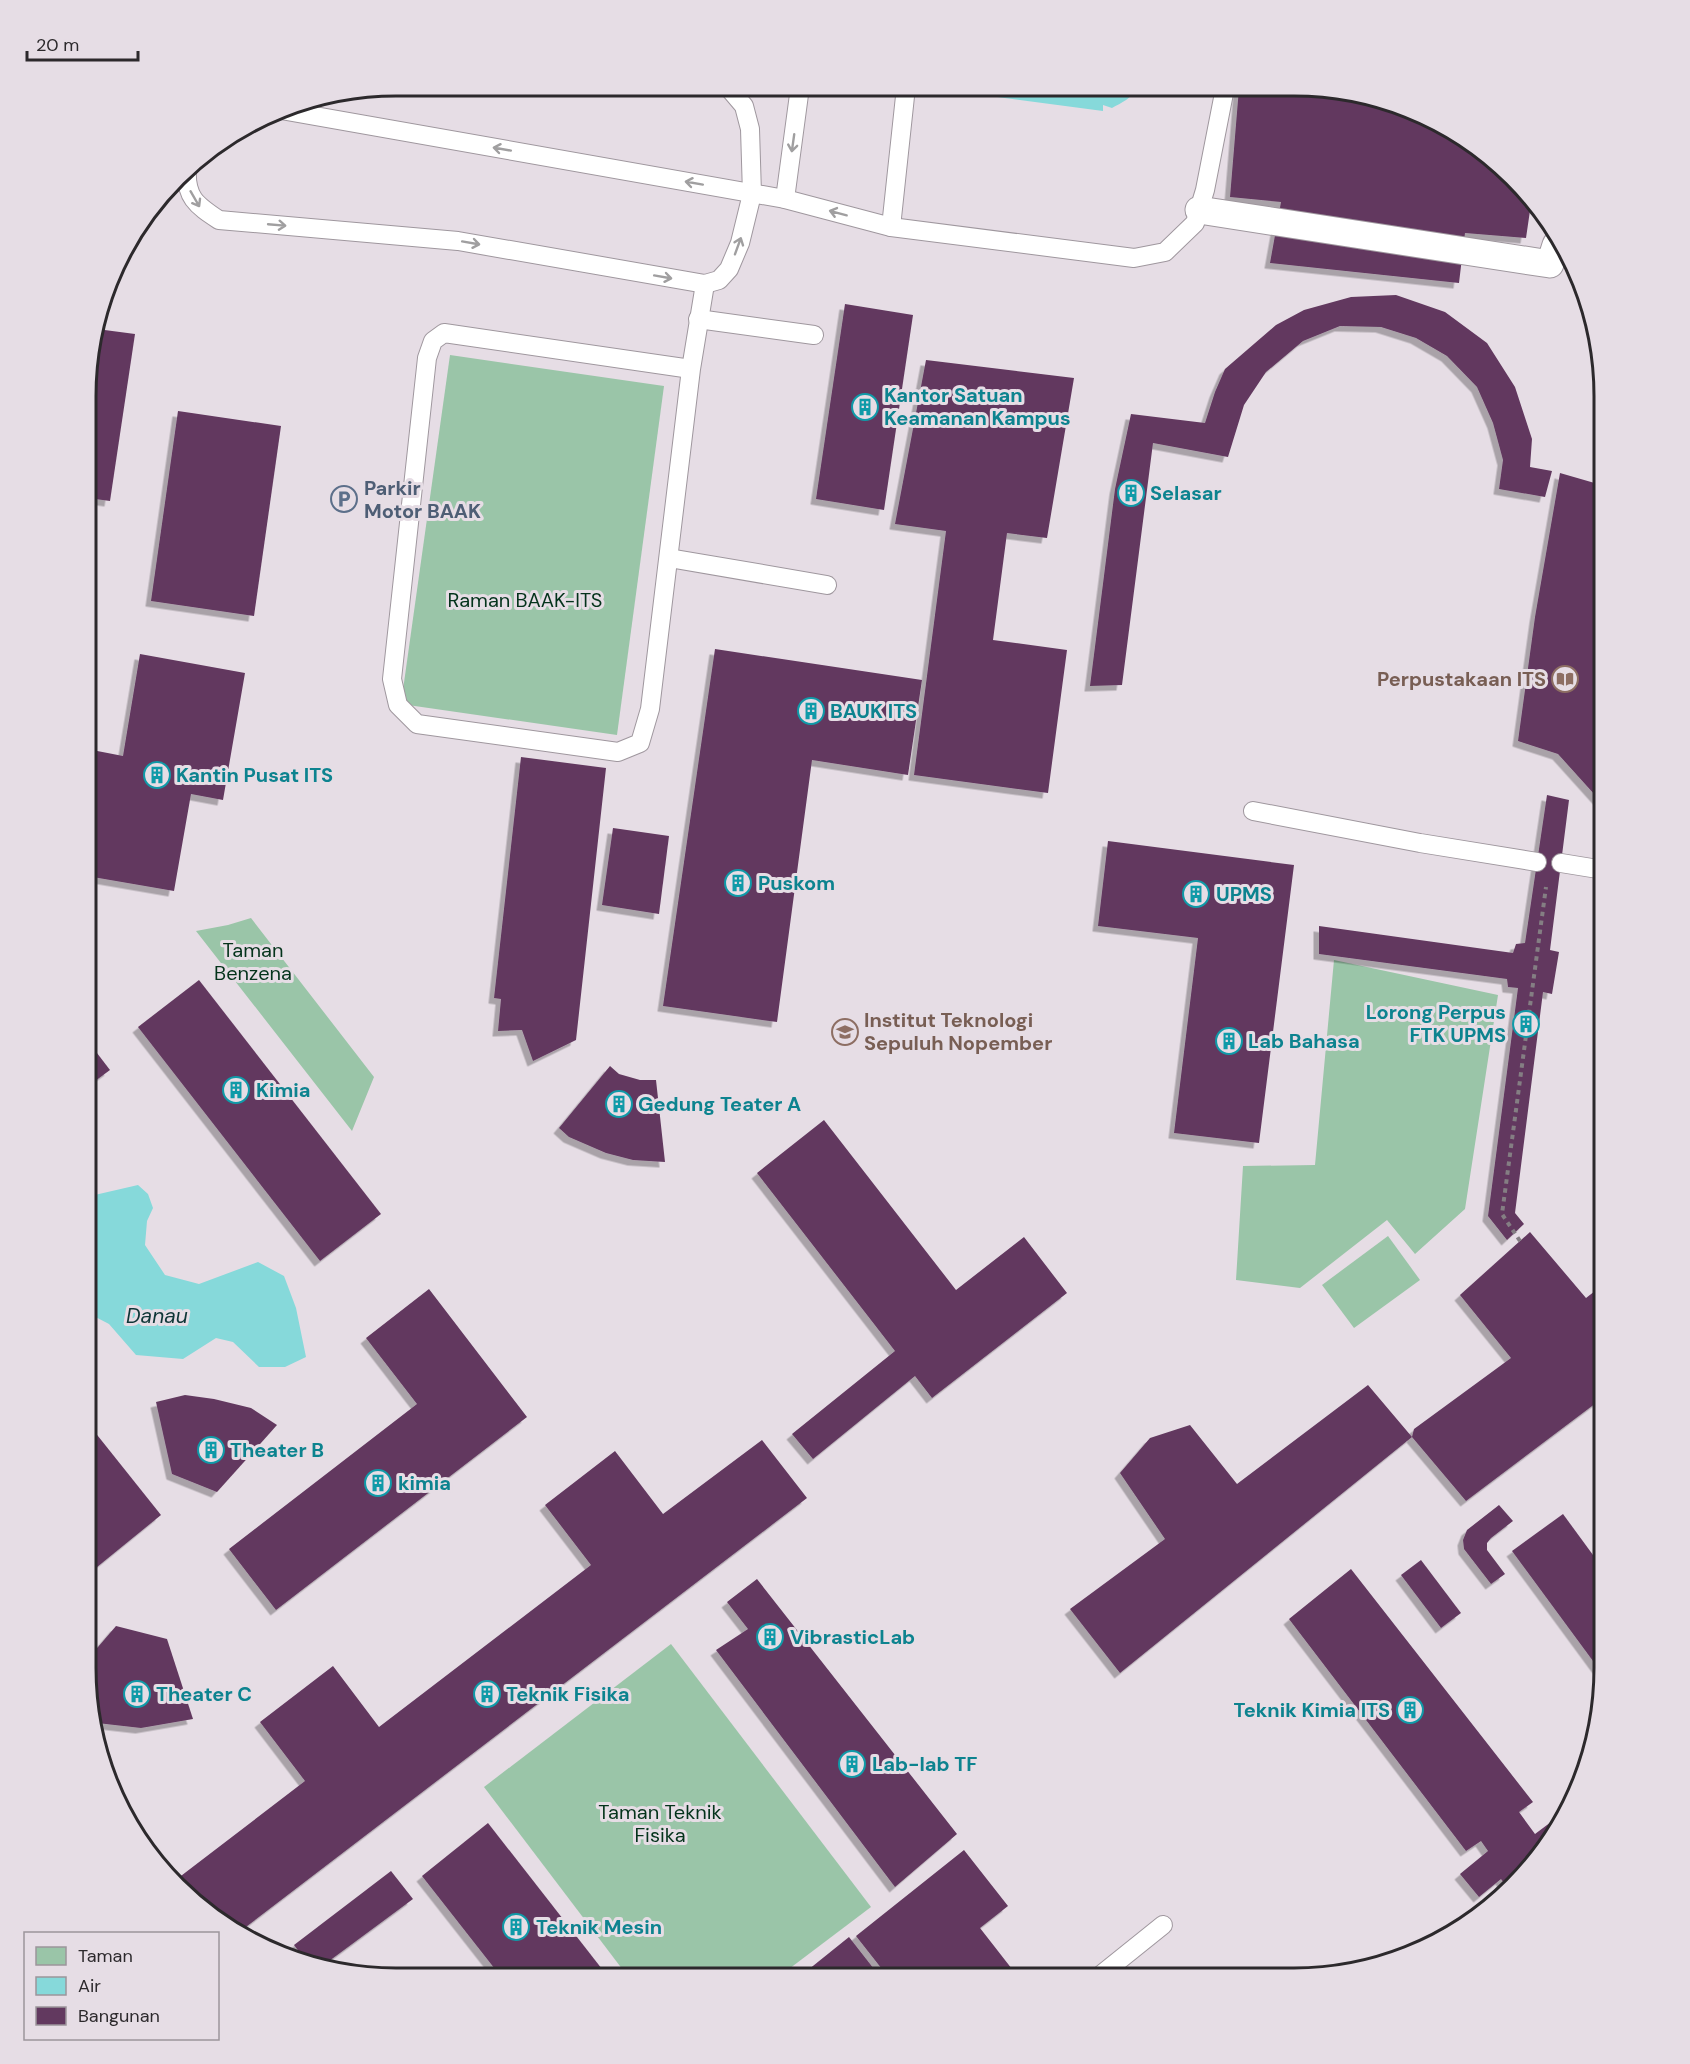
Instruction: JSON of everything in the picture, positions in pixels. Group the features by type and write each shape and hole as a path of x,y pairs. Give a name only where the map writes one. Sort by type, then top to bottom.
{"street":[{"path":"1199,210 1550,264 1555,248"}],"lane":[{"path":"186,182 195,205 219,220 458,241 705,284 719,280 729,269 740,243 752,194 750,129 744,106 736,96"},
{"path":"785,199 799,96"},
{"path":"891,227 905,96"},
{"path":"297,113 785,199 891,227 1134,258 1166,252 1195,223 1205,190 1224,96"},
{"path":"691,369 444,333 433,341 427,358 392,679 398,705 417,724 618,752 640,743 650,709 691,369 705,284"},
{"path":"698,319 814,335"},
{"path":"669,558 827,585"},
{"path":"1253,811 1420,843 1537,862"},
{"path":"1561,863 1594,868"},
{"path":"1109,1968 1163,1925"}],"path":[{"path":"1520,1241 1503,1214 1546,886"}],"green space":[{"name":"Raman BAAK-ITS","path":"450,355 664,386 617,735 401,704"},
{"name":"Taman Benzena","path":"251,918 374,1077 352,1131 196,931"},
{"path":"1334,960 1498,995 1465,1209 1415,1254 1387,1220 1300,1288 1236,1280 1243,1166 1315,1165"},
{"path":"1388,1236 1420,1280 1354,1328 1322,1285"},
{"name":"Taman Teknik Fisika","path":"671,1644 871,1907 790,1968 621,1968 484,1787"}],"water":[{"path":"990,96 1130,96 1112,108 1103,105 1103,111"},
{"name":"Danau","path":"138,1185 148,1194 153,1208 147,1221 145,1245 165,1275 199,1284 258,1262 284,1276 296,1308 306,1357 285,1367 259,1367 233,1342 216,1338 183,1359 136,1355 109,1324 96,1317 96,1195"}],"building":[{"path":"1238,96 1294,96 1334,99 1372,106 1427,127 1461,146 1492,170 1530,211 1526,238 1465,233 1459,283 1270,263 1281,202 1230,197"},
{"name":"Selasar","path":"1396,295 1445,312 1487,343 1515,387 1532,439 1530,467 1552,471 1545,497 1499,489 1503,460 1493,423 1477,387 1447,356 1416,338 1381,327 1340,326 1303,341 1266,372 1244,405 1228,457 1153,443 1122,685 1090,686 1115,489 1131,414 1205,423 1225,369 1276,325 1304,310 1351,297"},
{"name":"Kantor Satuan Keamanan Kampus","path":"845,304 913,315 884,510 816,499"},
{"path":"104,330 135,334 110,501 96,499 96,396"},
{"path":"926,360 1074,378 1047,538 1007,533 993,640 1067,650 1048,793 914,775 946,531 895,524"},
{"path":"178,411 281,426 254,616 151,601"},
{"name":"Perpustakaan ITS","path":"1560,473 1594,483 1594,794 1558,754 1518,741 1535,617"},
{"name":"Puskom","path":"715,649 922,680 908,775 812,760 777,1022 663,1006"},
{"name":"Kantin Pusat ITS","path":"140,654 245,673 223,800 191,794 174,891 96,878 96,751 123,756"},
{"path":"521,757 606,768 576,1040 533,1061 522,1030 498,1031 501,999 494,998"},
{"name":"Lorong Perpus FTK UPMS","path":"1547,795 1569,800 1550,950 1559,952 1552,994 1543,992 1515,1213 1524,1224 1507,1240 1488,1216 1518,988 1508,987 1507,979 1319,954 1319,926 1513,953 1516,944 1525,943"},
{"path":"613,828 669,836 659,914 602,905"},
{"path":"1108,841 1294,865 1259,1143 1174,1133 1198,938 1098,926"},
{"name":"Kimia","path":"199,980 381,1214 320,1261 138,1027"},
{"path":"96,1052 110,1070 96,1080"},
{"name":"Gedung Teater A","path":"610,1066 619,1074 640,1080 656,1080 665,1162 633,1160 606,1153 569,1137 559,1128"},
{"path":"824,1120 956,1290 1024,1237 1067,1293 932,1398 915,1376 813,1459 792,1434 895,1351 757,1173"},
{"path":"1530,1232 1586,1298 1594,1292 1594,1405 1466,1501 1412,1437 1414,1429 1511,1358 1460,1295"},
{"name":"kimia","path":"429,1289 527,1417 276,1610 229,1549 417,1404 366,1338"},
{"path":"1368,1385 1412,1437 1120,1673 1070,1609 1165,1539 1120,1473 1150,1438 1190,1425 1237,1484"},
{"name":"Theater B","path":"185,1395 251,1408 277,1425 217,1492 172,1474 156,1402"},
{"path":"96,1434 161,1515 96,1568"},
{"name":"Teknik Fisika","path":"762,1440 807,1498 245,1928 213,1906 180,1876 305,1781 260,1722 333,1666 379,1727 591,1565 545,1505 615,1451 663,1514"},
{"path":"1499,1505 1513,1521 1487,1543 1487,1550 1505,1574 1491,1584 1464,1549 1463,1540 1467,1530"},
{"path":"1563,1514 1594,1556 1594,1662 1512,1551"},
{"path":"1421,1560 1461,1613 1441,1628 1401,1575"},
{"name":"Teknik Kimia ITS","path":"1351,1569 1533,1802 1519,1812 1535,1834 1552,1821 1532,1851 1504,1882 1501,1879 1479,1897 1460,1874 1488,1851 1481,1841 1466,1851 1289,1619"},
{"name":"Lab-lab TF","path":"757,1579 957,1834 895,1887 716,1650 748,1629 727,1602"},
{"name":"Theater C","path":"116,1626 167,1639 193,1719 141,1728 101,1724 97,1688 96,1649"},
{"name":"Teknik Mesin","path":"488,1823 601,1968 494,1968 422,1876"},
{"path":"964,1850 1008,1906 980,1928 1011,1968 881,1968 856,1936"},
{"path":"391,1871 413,1899 330,1960 299,1952 294,1945"},
{"path":"849,1937 873,1968 810,1968"}],"place":[{"name":"Kantor Satuan Keamanan Kampus","path":"865,407"},
{"name":"Selasar","path":"1131,493"},
{"name":"Parkir Motor BAAK","path":"344,499"},
{"name":"Perpustakaan ITS","path":"1565,679"},
{"name":"BAUK ITS","path":"811,711"},
{"name":"Kantin Pusat ITS","path":"157,775"},
{"name":"Puskom","path":"738,883"},
{"name":"UPMS","path":"1196,894"},
{"name":"Lorong Perpus FTK UPMS","path":"1526,1024"},
{"name":"Institut Teknologi Sepuluh Nopember","path":"845,1032"},
{"name":"Lab Bahasa","path":"1229,1041"},
{"name":"Kimia","path":"236,1090"},
{"name":"Gedung Teater A","path":"619,1104"},
{"name":"Theater B","path":"211,1450"},
{"name":"kimia","path":"378,1483"},
{"name":"VibrasticLab","path":"770,1637"},
{"name":"Theater C","path":"137,1694"},
{"name":"Teknik Fisika","path":"487,1694"},
{"name":"Teknik Kimia ITS","path":"1410,1710"},
{"name":"Lab-lab TF","path":"852,1764"},
{"name":"Teknik Mesin","path":"516,1927"}]}
